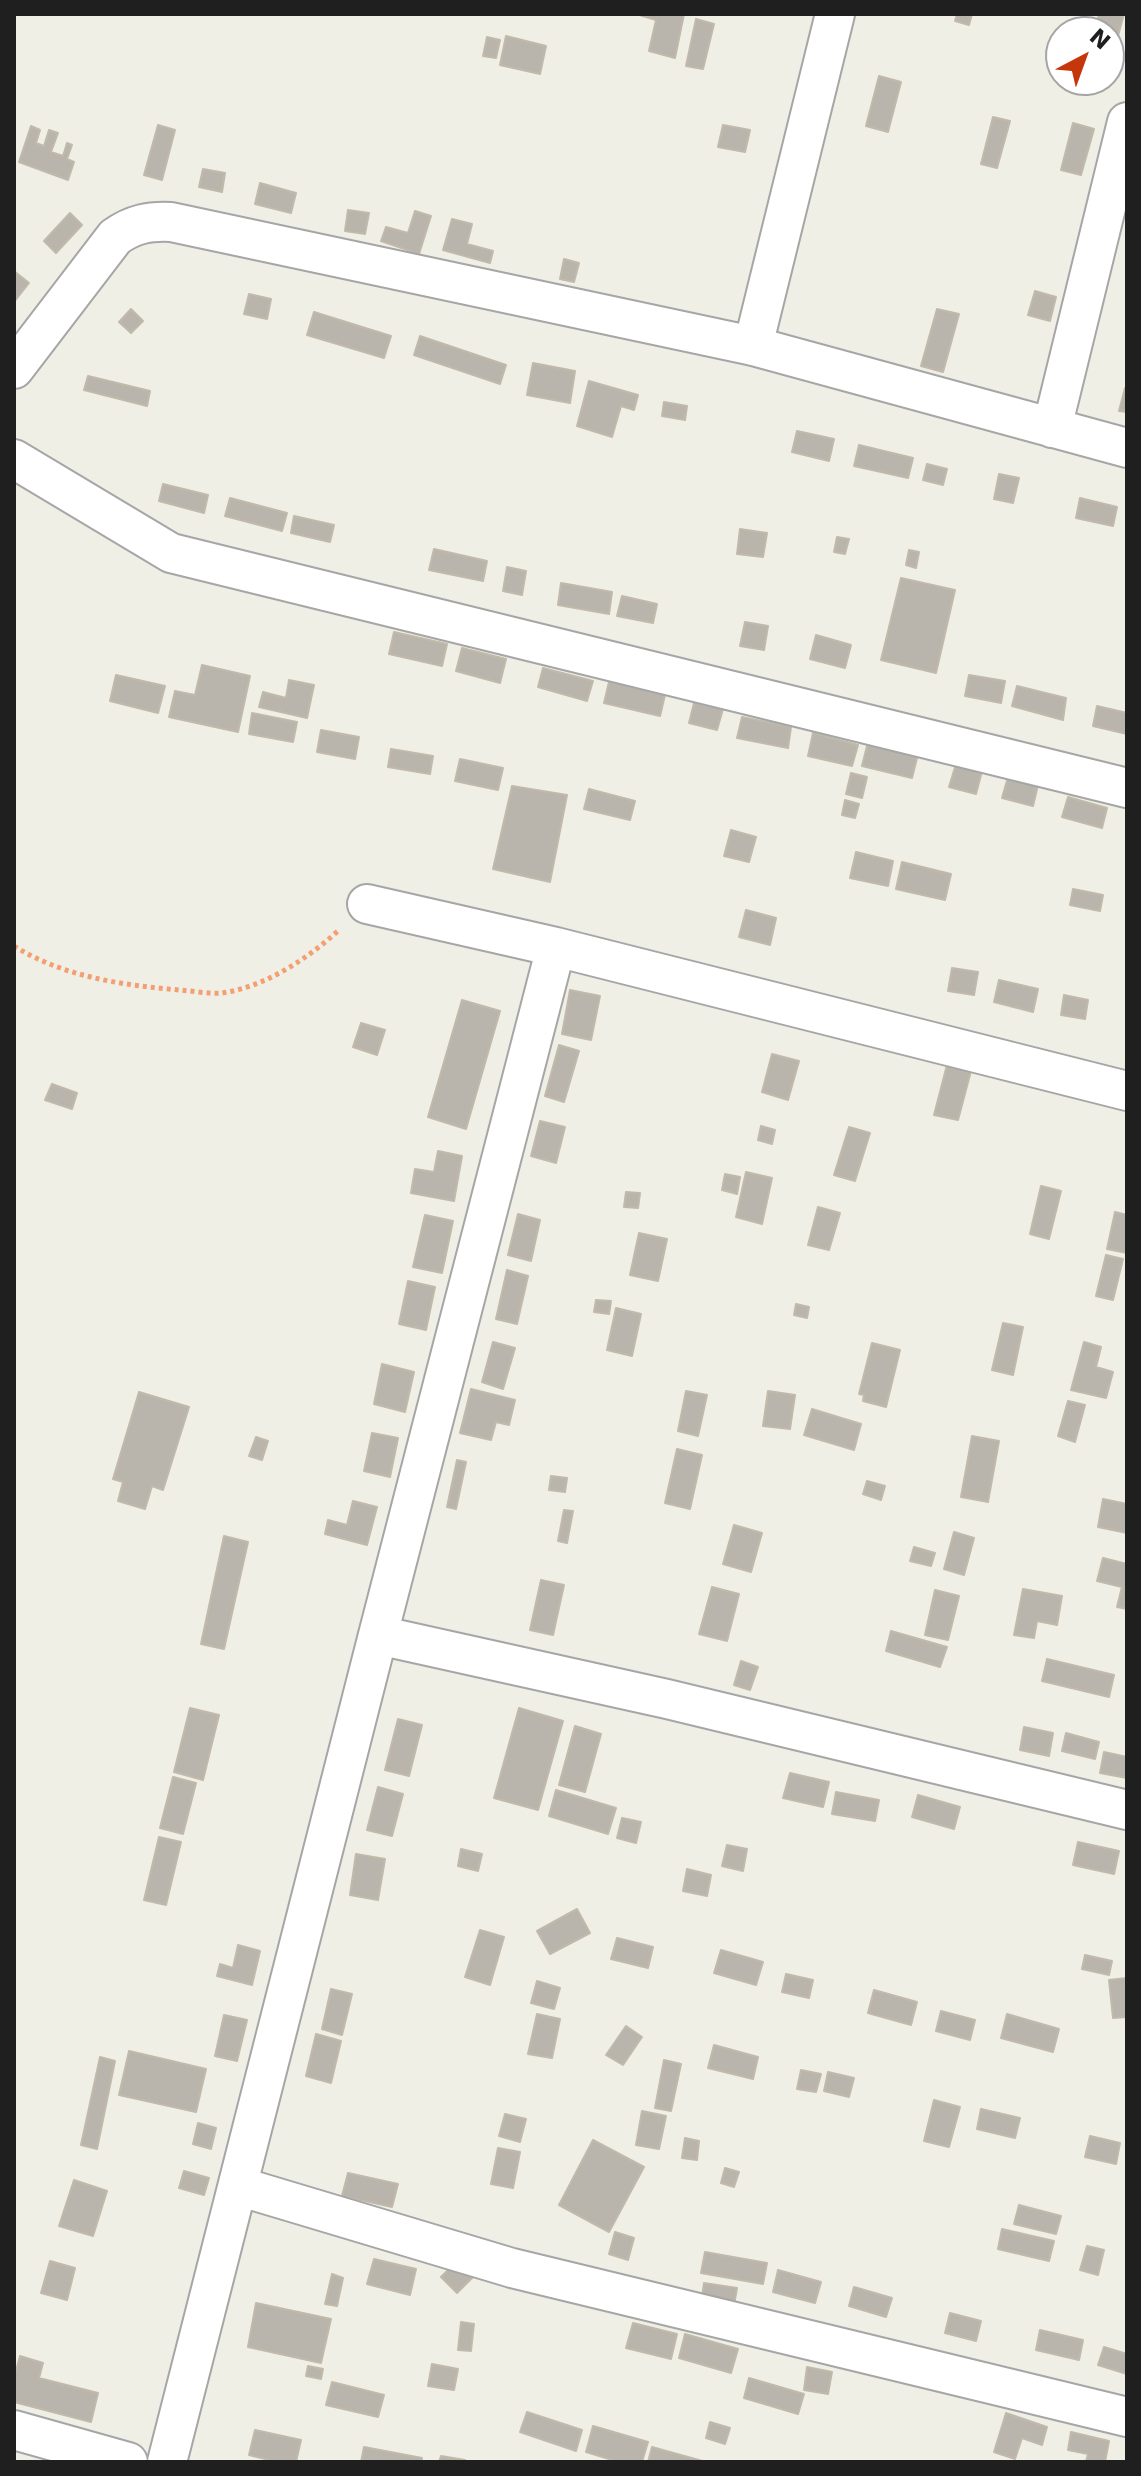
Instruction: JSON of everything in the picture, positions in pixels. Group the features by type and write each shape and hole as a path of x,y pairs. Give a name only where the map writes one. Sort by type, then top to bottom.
{"street":[{"path":"753,346 835,14"},
{"path":"1052,428 1127,122"},
{"path":"14,369 115,237 127,228 156,221 187,225 753,346 1127,448"},
{"path":"14,459 171,553 1127,788"},
{"path":"367,904 556,947 1127,1091"},
{"path":"167,2462 556,947"},
{"path":"378,1635 667,1699 1127,1810"},
{"path":"238,2186 512,2268 1127,2417"},
{"path":"14,2430 128,2462"}],"path":[{"path":"14,946 30,956 90,979 222,993 260,982 307,957 367,904"}],"building":[{"path":"636,14 684,14 675,58 649,51 656,20"},
{"path":"957,14 972,14 969,25 955,21"},
{"path":"1099,14 1124,14 1123,16"},
{"path":"696,19 714,24 703,69 686,66"},
{"path":"506,36 546,46 540,74 500,65"},
{"path":"487,37 500,40 496,58 483,56"},
{"path":"879,76 901,82 888,132 866,126"},
{"path":"993,117 1010,121 997,168 981,164"},
{"path":"1073,123 1094,129 1081,175 1061,170"},
{"path":"158,125 175,130 162,180 144,175"},
{"path":"723,125 750,130 745,152 718,147"},
{"path":"31,126 40,130 36,143 44,146 49,130 58,133 51,152 63,156 67,143 72,145 67,159 74,162 68,180 19,162"},
{"path":"203,169 225,173 222,192 199,187"},
{"path":"260,183 296,193 291,213 255,204"},
{"path":"348,210 369,213 365,234 345,231"},
{"path":"415,211 431,216 419,254 381,241 386,227 408,233"},
{"path":"70,213 82,225 56,253 44,241"},
{"path":"452,219 472,224 467,244 493,251 490,263 443,250"},
{"path":"564,259 579,263 574,282 560,279"},
{"path":"14,271 29,283 14,302"},
{"path":"1035,291 1056,297 1050,321 1028,315"},
{"path":"249,294 271,299 267,319 244,314"},
{"path":"131,309 143,321 131,333 119,322"},
{"path":"937,309 959,314 943,372 921,366"},
{"path":"314,312 391,336 384,358 307,335"},
{"path":"420,336 506,365 500,384 414,355"},
{"path":"533,363 575,371 570,403 527,395"},
{"path":"88,376 150,391 147,406 84,390"},
{"path":"589,381 638,395 634,410 621,406 612,437 577,426"},
{"path":"1127,388 1127,412 1119,411"},
{"path":"664,402 687,406 685,420 662,416"},
{"path":"797,431 834,439 829,461 792,452"},
{"path":"859,445 913,458 908,478 854,466"},
{"path":"927,464 947,469 943,485 923,480"},
{"path":"999,474 1019,478 1013,503 994,499"},
{"path":"163,484 208,495 204,513 159,501"},
{"path":"230,498 287,513 282,531 225,516"},
{"path":"1080,498 1117,507 1113,526 1076,518"},
{"path":"294,516 334,525 330,542 291,533"},
{"path":"740,529 767,533 763,557 737,554"},
{"path":"837,537 849,539 845,554 834,552"},
{"path":"434,549 487,561 483,581 429,570"},
{"path":"909,550 919,552 916,568 906,565"},
{"path":"507,567 526,571 522,595 503,591"},
{"path":"901,578 955,590 936,673 881,660"},
{"path":"561,583 612,592 609,614 558,605"},
{"path":"622,596 657,604 653,623 617,616"},
{"path":"745,622 768,626 764,650 740,646"},
{"path":"394,632 447,644 442,666 389,654"},
{"path":"816,635 851,645 845,668 810,659"},
{"path":"462,648 506,659 500,683 456,671"},
{"path":"202,665 250,676 238,732 169,717 175,691 195,695"},
{"path":"543,668 593,681 587,701 538,687"},
{"path":"116,675 165,686 158,713 110,701"},
{"path":"969,675 1005,681 1001,703 965,696"},
{"path":"289,680 314,685 307,718 259,707 263,692 286,698"},
{"path":"609,682 665,695 660,716 604,703"},
{"path":"1017,686 1066,698 1063,720 1012,706"},
{"path":"694,703 723,709 717,730 689,723"},
{"path":"1097,706 1127,713 1127,734 1093,726"},
{"path":"252,713 297,722 293,742 249,734"},
{"path":"742,717 791,727 788,748 737,738"},
{"path":"321,730 359,737 355,759 317,752"},
{"path":"813,733 858,745 852,766 808,756"},
{"path":"868,742 918,754 912,778 862,766"},
{"path":"391,749 433,756 430,774 388,767"},
{"path":"460,759 503,768 498,790 455,781"},
{"path":"956,764 982,771 976,794 949,787"},
{"path":"851,773 867,777 862,798 846,794"},
{"path":"1008,777 1038,785 1033,806 1002,798"},
{"path":"512,786 567,795 550,882 493,869"},
{"path":"589,789 635,801 630,820 584,809"},
{"path":"1068,797 1107,808 1102,828 1062,817"},
{"path":"845,800 859,804 855,818 842,815"},
{"path":"731,830 756,837 749,862 724,856"},
{"path":"856,852 893,861 888,886 850,878"},
{"path":"902,862 951,874 945,900 896,889"},
{"path":"1073,889 1103,895 1100,911 1070,905"},
{"path":"746,910 776,918 770,945 739,937"},
{"path":"952,968 978,972 974,995 948,991"},
{"path":"999,980 1038,989 1033,1012 994,1002"},
{"path":"570,990 600,996 591,1040 562,1034"},
{"path":"1064,995 1088,1000 1085,1019 1061,1015"},
{"path":"462,1000 500,1011 466,1129 428,1117"},
{"path":"361,1023 385,1030 377,1055 353,1047"},
{"path":"559,1045 579,1051 564,1102 545,1096"},
{"path":"772,1054 799,1061 788,1100 762,1092"},
{"path":"947,1065 971,1071 958,1120 934,1115"},
{"path":"52,1084 77,1093 72,1109 45,1100"},
{"path":"540,1121 565,1127 556,1163 531,1156"},
{"path":"761,1126 775,1130 772,1144 758,1140"},
{"path":"849,1127 870,1133 855,1181 834,1175"},
{"path":"438,1151 462,1156 454,1201 411,1193 415,1169 434,1172"},
{"path":"746,1172 772,1178 762,1224 736,1217"},
{"path":"725,1174 740,1177 737,1194 722,1190"},
{"path":"1041,1186 1061,1191 1049,1239 1030,1234"},
{"path":"626,1192 640,1193 638,1208 624,1207"},
{"path":"818,1207 840,1213 829,1250 808,1245"},
{"path":"1115,1212 1127,1215 1127,1253 1107,1249"},
{"path":"518,1214 540,1220 531,1261 508,1255"},
{"path":"425,1215 453,1221 442,1273 413,1267"},
{"path":"639,1233 667,1239 658,1281 630,1275"},
{"path":"1106,1255 1123,1259 1113,1300 1096,1296"},
{"path":"507,1270 528,1276 517,1324 496,1319"},
{"path":"408,1281 435,1287 426,1330 399,1324"},
{"path":"596,1300 611,1301 609,1314 594,1312"},
{"path":"796,1304 809,1307 807,1318 794,1315"},
{"path":"616,1308 641,1314 632,1356 607,1350"},
{"path":"1003,1323 1023,1327 1013,1375 992,1370"},
{"path":"493,1342 515,1348 503,1389 482,1382"},
{"path":"1084,1342 1101,1347 1096,1367 1113,1372 1106,1398 1071,1390"},
{"path":"872,1343 900,1350 886,1407 863,1401 864,1395 859,1394"},
{"path":"382,1364 414,1372 405,1412 374,1404"},
{"path":"471,1389 515,1400 509,1425 496,1422 491,1440 460,1433"},
{"path":"686,1391 707,1395 698,1436 678,1431"},
{"path":"768,1391 795,1395 790,1429 763,1426"},
{"path":"139,1392 189,1407 163,1490 152,1486 145,1509 118,1501 123,1482 113,1479"},
{"path":"1068,1401 1085,1405 1075,1442 1058,1436"},
{"path":"812,1409 861,1424 854,1450 804,1435"},
{"path":"372,1433 398,1438 390,1477 364,1471"},
{"path":"972,1436 999,1441 988,1502 961,1497"},
{"path":"256,1437 268,1441 262,1460 249,1456"},
{"path":"677,1449 702,1455 690,1509 665,1503"},
{"path":"457,1460 466,1462 456,1509 447,1507"},
{"path":"551,1476 567,1478 565,1492 549,1490"},
{"path":"867,1481 885,1486 881,1500 863,1494"},
{"path":"1103,1499 1127,1504 1127,1533 1098,1527"},
{"path":"353,1501 377,1507 367,1545 325,1534 328,1520 347,1525"},
{"path":"564,1510 573,1511 567,1543 558,1541"},
{"path":"734,1525 762,1533 751,1572 723,1564"},
{"path":"954,1532 974,1538 964,1575 944,1569"},
{"path":"224,1536 248,1542 224,1649 201,1644"},
{"path":"914,1547 935,1553 931,1566 910,1561"},
{"path":"1103,1558 1127,1564 1127,1609 1117,1607 1122,1587 1097,1581"},
{"path":"541,1580 564,1585 553,1635 530,1630"},
{"path":"712,1587 739,1594 727,1641 699,1634"},
{"path":"1023,1589 1062,1596 1057,1625 1037,1621 1034,1638 1014,1635"},
{"path":"935,1590 959,1596 948,1640 925,1635"},
{"path":"891,1631 947,1647 940,1667 886,1651"},
{"path":"1047,1659 1114,1675 1109,1697 1042,1681"},
{"path":"741,1661 758,1667 750,1690 734,1685"},
{"path":"190,1708 219,1715 203,1780 174,1772"},
{"path":"519,1708 563,1721 538,1810 494,1798"},
{"path":"398,1719 422,1725 409,1776 385,1770"},
{"path":"575,1726 601,1734 585,1792 559,1785"},
{"path":"1024,1727 1053,1733 1049,1756 1020,1750"},
{"path":"1066,1733 1099,1742 1095,1759 1062,1751"},
{"path":"1104,1752 1127,1757 1127,1778 1100,1773"},
{"path":"790,1773 829,1782 823,1807 783,1798"},
{"path":"173,1777 196,1783 183,1834 160,1828"},
{"path":"378,1787 403,1794 392,1836 367,1830"},
{"path":"556,1790 616,1808 608,1834 549,1816"},
{"path":"836,1792 879,1800 875,1821 832,1814"},
{"path":"918,1795 960,1807 954,1829 912,1817"},
{"path":"622,1818 641,1822 636,1843 617,1838"},
{"path":"159,1837 181,1842 166,1905 144,1900"},
{"path":"1078,1842 1119,1851 1114,1874 1073,1865"},
{"path":"727,1845 747,1849 743,1871 722,1866"},
{"path":"461,1849 482,1854 478,1871 458,1866"},
{"path":"356,1854 385,1859 378,1900 350,1895"},
{"path":"687,1869 711,1875 707,1896 683,1891"},
{"path":"577,1909 590,1933 550,1954 537,1931"},
{"path":"480,1930 504,1937 490,1985 465,1977"},
{"path":"617,1938 653,1947 648,1968 611,1959"},
{"path":"238,1945 260,1951 252,1985 217,1976 220,1964 233,1968"},
{"path":"721,1950 763,1962 756,1985 714,1973"},
{"path":"1085,1955 1112,1961 1109,1975 1082,1969"},
{"path":"786,1974 813,1980 809,1998 782,1992"},
{"path":"1127,1978 1127,2017 1113,2018 1109,1980"},
{"path":"537,1981 560,1988 554,2009 531,2003"},
{"path":"331,1989 352,1994 342,2035 322,2029"},
{"path":"874,1990 917,2002 911,2025 868,2013"},
{"path":"941,2011 975,2020 970,2040 936,2031"},
{"path":"537,2014 560,2019 552,2058 528,2054"},
{"path":"1007,2014 1059,2029 1053,2052 1001,2038"},
{"path":"224,2015 247,2020 237,2061 215,2056"},
{"path":"626,2026 642,2037 623,2065 606,2055"},
{"path":"316,2034 341,2041 331,2083 306,2076"},
{"path":"714,2045 758,2057 753,2079 708,2068"},
{"path":"129,2051 206,2069 196,2112 119,2095"},
{"path":"100,2057 115,2061 97,2149 81,2145"},
{"path":"664,2060 681,2064 671,2111 655,2108"},
{"path":"801,2070 821,2074 816,2092 797,2089"},
{"path":"828,2072 854,2078 849,2097 824,2091"},
{"path":"934,2100 960,2107 949,2147 924,2141"},
{"path":"981,2109 1020,2118 1015,2138 977,2129"},
{"path":"642,2111 666,2116 659,2149 636,2145"},
{"path":"505,2114 526,2119 520,2142 499,2136"},
{"path":"198,2123 216,2128 211,2149 193,2144"},
{"path":"1090,2136 1120,2143 1116,2164 1085,2157"},
{"path":"685,2138 699,2141 697,2160 682,2158"},
{"path":"593,2140 644,2167 609,2232 559,2205"},
{"path":"498,2148 520,2152 513,2188 491,2184"},
{"path":"725,2168 739,2172 734,2187 721,2183"},
{"path":"184,2171 209,2178 204,2195 179,2188"},
{"path":"348,2173 398,2184 392,2207 342,2196"},
{"path":"74,2180 107,2191 93,2236 59,2226"},
{"path":"1019,2205 1061,2216 1056,2234 1014,2224"},
{"path":"1002,2229 1054,2241 1049,2261 998,2249"},
{"path":"615,2232 634,2238 628,2260 609,2254"},
{"path":"1087,2246 1104,2250 1098,2275 1080,2270"},
{"path":"705,2252 767,2263 763,2284 701,2273"},
{"path":"461,2257 477,2273 457,2293 441,2277"},
{"path":"374,2259 416,2269 410,2295 367,2284"},
{"path":"50,2261 75,2268 67,2300 41,2293"},
{"path":"778,2270 821,2282 815,2303 773,2292"},
{"path":"332,2274 343,2278 337,2306 325,2304"},
{"path":"704,2283 737,2288 733,2311 701,2304"},
{"path":"854,2287 892,2298 886,2317 849,2306"},
{"path":"256,2303 331,2319 321,2363 248,2347"},
{"path":"950,2313 981,2321 976,2341 945,2333"},
{"path":"461,2322 474,2324 471,2351 458,2350"},
{"path":"633,2323 677,2334 671,2359 626,2348"},
{"path":"1040,2330 1083,2340 1079,2360 1036,2350"},
{"path":"685,2334 738,2349 731,2373 679,2358"},
{"path":"1104,2347 1127,2354 1127,2374 1098,2365"},
{"path":"20,2356 43,2363 39,2378 98,2393 91,2422 14,2402 14,2378"},
{"path":"432,2364 458,2369 454,2390 428,2386"},
{"path":"308,2366 323,2369 321,2379 306,2376"},
{"path":"807,2367 832,2372 828,2394 804,2390"},
{"path":"749,2378 804,2394 798,2414 744,2398"},
{"path":"332,2382 384,2395 378,2417 326,2405"},
{"path":"527,2412 582,2430 576,2451 520,2432"},
{"path":"1006,2413 1047,2427 1042,2445 1022,2438 1015,2459 994,2452"},
{"path":"710,2422 730,2428 725,2444 706,2438"},
{"path":"593,2426 648,2442 642,2462 619,2462 586,2452"},
{"path":"255,2430 301,2440 296,2462 277,2462 249,2455"},
{"path":"1071,2432 1109,2441 1105,2462 1086,2462 1088,2454 1068,2450"},
{"path":"364,2447 422,2458 421,2462 361,2462"},
{"path":"652,2447 706,2462 648,2462"},
{"path":"441,2456 465,2460 465,2462 439,2462"}]}
